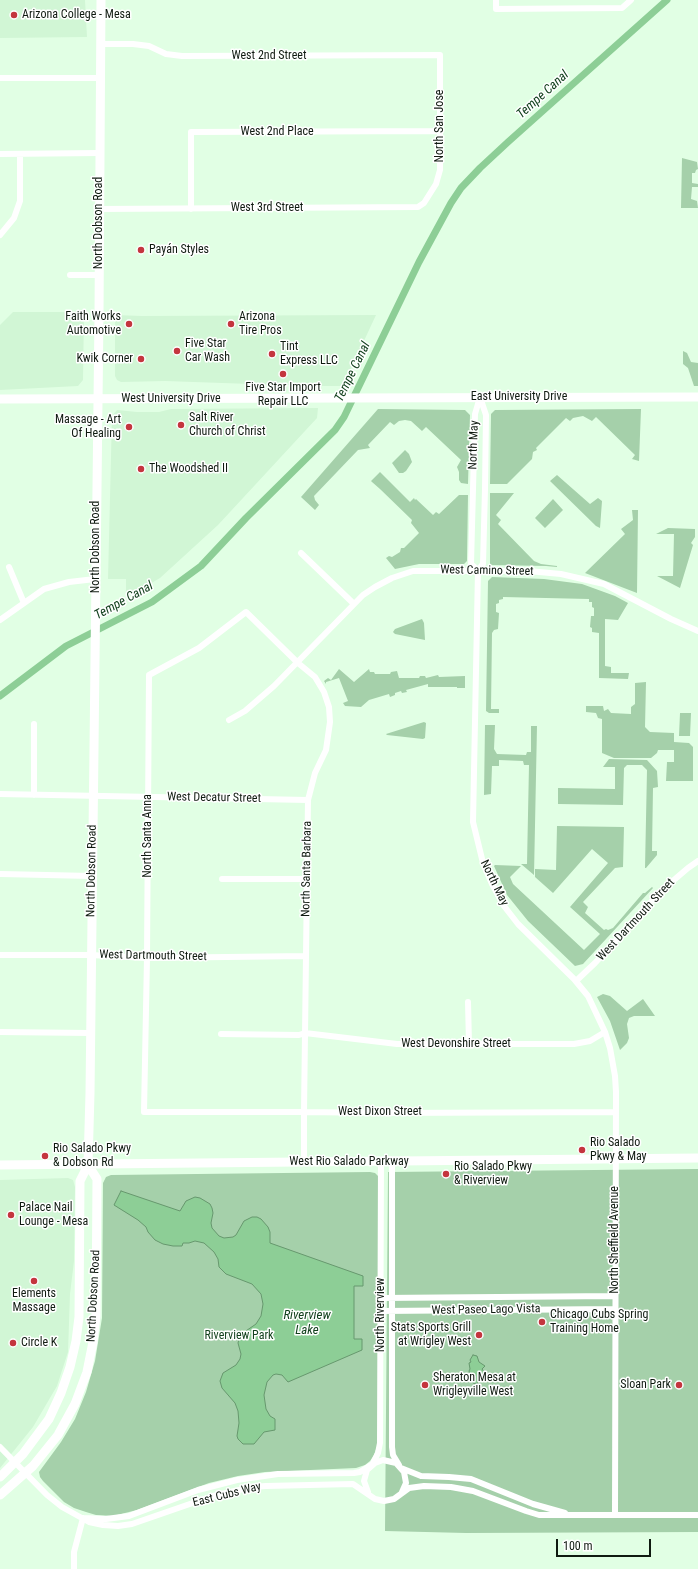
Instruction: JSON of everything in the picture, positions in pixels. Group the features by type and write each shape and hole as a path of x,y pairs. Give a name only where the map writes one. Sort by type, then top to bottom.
{"main road":[{"name":"North Dobson Road","path":"0,1477 28,1448 48,1419 61,1393 76,1341 79,1317 80,1181 88,1165 94,795 100,0"},
{"name":"East University Drive","path":"341,398 698,397"},
{"name":"West University Drive","path":"0,399 341,398"},
{"name":"West Rio Salado Parkway","path":"0,1165 698,1158"},
{"name":"North Dobson Road","path":"0,1495 26,1473 58,1435 75,1404 87,1372 96,1316 97,1179 88,1165"}],"street":[{"path":"496,0 496,9 622,8 631,0"},
{"name":"West 2nd Street","path":"100,44 133,44 149,46 166,54 182,56 440,55"},
{"name":"North San Jose","path":"430,195 436,184 440,170 440,55"},
{"path":"0,78 100,78"},
{"name":"West 2nd Place","path":"191,209 191,132 440,131"},
{"path":"0,154 100,153"},
{"path":"0,235 14,218 20,201 20,154"},
{"name":"West 3rd Street","path":"99,209 408,208 418,207 424,203 430,195"},
{"path":"70,275 99,275"},
{"name":"North May","path":"478,570 471,564 475,414 480,397"},
{"name":"North May","path":"480,397 486,415 483,564 478,570 473,822 483,863 504,906 518,924 588,996 605,1032 615,1076 616,1159"},
{"path":"301,553 354,604"},
{"path":"9,567 24,602"},
{"name":"West Camino Street","path":"229,720 245,711 260,699 298,663 354,604 375,587 392,578 413,571 478,570 561,574 604,584 671,619 698,631"},
{"path":"0,620 44,589 73,581 96,579"},
{"name":"North Santa Barbara","path":"246,612 298,663 315,677 324,692 329,707 330,722 326,750 315,773 308,800 304,1162"},
{"name":"North Santa Anna","path":"144,1112 149,798 149,675 199,648 246,612"},
{"path":"34,724 34,795"},
{"name":"West Decatur Street","path":"0,794 308,800"},
{"name":"West Dartmouth Street","path":"576,982 596,964 661,891 682,872 698,861"},
{"path":"1,874 92,876"},
{"path":"222,879 307,879"},
{"name":"West Dartmouth Street","path":"0,955 91,955 147,958 306,956"},
{"path":"468,1002 469,1044"},
{"path":"0,1032 90,1033"},
{"name":"West Devonshire Street","path":"221,1034 299,1035 306,1033 397,1044 574,1044 590,1041 605,1032"},
{"name":"West Dixon Street","path":"144,1112 616,1112"},
{"name":"North Sheffield Avenue","path":"615,1514 616,1159"},
{"name":"North Riverview","path":"371,1465 378,1453 380,1443 381,1162"},
{"name":"North Riverview","path":"392,1162 392,1446 394,1455 400,1466"},
{"name":"West Paseo Lago Vista","path":"381,1298 615,1296"},
{"path":"504,1297 504,1310"},
{"name":"West Paseo Lago Vista","path":"381,1311 615,1309"},
{"path":"381,1370 392,1370"},
{"name":"East Cubs Way","path":"0,1447 54,1501 89,1522 103,1525 125,1525 139,1522 213,1496 239,1490 266,1486 353,1484 372,1497 381,1501 394,1499 409,1488 451,1487 473,1491 532,1513 549,1516 615,1514 698,1515"},
{"name":"East Cubs Way","path":"83,1518 106,1519 128,1516 198,1490 237,1480 278,1474 354,1473 360,1472 383,1460 392,1461 421,1476 449,1476 471,1479 532,1504 574,1515"},
{"path":"371,1465 364,1481 365,1487 372,1497"},
{"path":"400,1466 404,1472 406,1483 402,1493"},
{"path":"74,1569 74,1552 83,1518"}],"shaded area":[{"path":"0,0 85,0 87,37 0,38"},
{"path":"13,312 84,312 83,380 78,386 0,390 0,325"},
{"path":"115,315 376,315 343,386 309,386 165,381 121,382 117,380 115,376"},
{"path":"318,408 317,418 218,525 160,578 126,598 126,579 108,579 112,416 117,410 159,412 171,409"},
{"path":"68,1178 73,1180 75,1187 74,1261 70,1294 68,1352 57,1386 33,1427 0,1468 0,1180"}],"green space":[{"path":"682,158 697,162 698,169 695,173 692,173 692,183 698,184 698,187 692,187 691,199 697,201 698,208 681,208"},
{"path":"683,351 687,353 691,362 698,363 698,386 694,386 688,368 683,364"},
{"path":"378,409 465,410 470,415 468,484 461,483 459,480 459,472 457,467 461,460 426,427 422,431 411,421 399,421 394,425 390,422 368,445 370,448 358,450 314,496 319,505 315,510 301,497"},
{"path":"641,409 639,461 632,459 635,455 596,417 592,421 583,416 573,418 570,421 566,418 536,448 537,450 533,452 532,459 507,484 490,484 491,414 495,410"},
{"path":"405,450 409,454 412,462 406,471 399,473 392,463"},
{"path":"380,472 410,502 414,498 415,500 416,499 433,515 436,512 439,514 459,495 468,495 467,561 464,564 419,564 395,569 386,558 389,556 392,557 400,552 401,548 404,548 419,533 411,523 412,520 371,481"},
{"path":"557,475 590,504 598,498 602,501 600,528 596,526 550,481"},
{"path":"490,493 514,493 496,515 501,520 498,524 534,561 557,567 490,565"},
{"path":"553,499 563,510 545,528 535,518"},
{"path":"632,510 638,510 637,593 585,573 625,534 621,529 633,520"},
{"path":"668,528 695,529 695,537 691,543 693,545 680,588 657,576 673,576 674,534 656,534"},
{"path":"492,577 544,579 582,584 615,596 628,603 618,620 605,619 605,666 611,667 611,673 629,673 628,679 599,678 599,633 592,632 592,628 590,627 591,616 594,616 594,608 592,607 592,602 589,602 589,599 503,597 503,599 499,600 499,603 496,604 496,612 499,613 498,629 494,630 492,633 491,709 499,709 499,713 489,713 486,711 488,581"},
{"path":"422,619 424,623 425,640 395,634 393,632 395,629"},
{"path":"339,669 354,682 369,669 370,672 374,672 375,674 390,674 391,672 397,671 399,678 419,678 420,676 425,676 426,678 438,675 439,677 465,676 465,688 428,687 428,684 406,690 407,692 402,693 401,691 395,693 395,695 390,697 389,694 369,700 361,707 345,706 343,703 348,701 339,678 326,682 326,684 324,681 328,678 331,680"},
{"path":"646,682 645,727 650,732 674,733 674,742 689,743 693,747 693,781 666,781 667,762 674,762 674,750 658,750 657,753 651,758 614,758 602,753 602,719 598,718 596,713 586,712 586,706 603,706 604,711 608,709 611,713 631,714 631,707 635,704 635,683"},
{"path":"680,713 691,713 690,736 679,736"},
{"path":"424,722 426,723 425,738 423,739 386,734"},
{"path":"485,725 495,725 494,749 497,754 526,755 527,752 531,752 531,726 537,726 534,875 521,864 527,864 529,765 524,765 523,761 499,760 499,766 492,766 491,794 484,795"},
{"path":"609,759 647,760 657,771 658,787 653,788 652,851 657,851 657,855 646,868 647,770 642,765 627,765 624,768 623,805 558,804 558,788 615,789 615,767 603,767"},
{"path":"557,826 624,827 623,867 615,868 583,902 588,907 585,913 604,930 613,928 643,893 652,887 653,888 583,964 575,966 528,921 507,895 494,866 521,866 510,877 513,884 584,950 600,934 570,907 608,863 592,849 553,893 535,877 535,869 556,870"},
{"path":"603,994 610,996 627,1011 643,999 655,1016 634,1016 629,1018 627,1024 629,1038 627,1043 620,1050 610,1021 597,997"},
{"name":"Chicago Cubs Spring Training Home","path":"698,1169 698,1532 466,1533 385,1531 388,1172"},
{"name":"Riverview Park","path":"375,1173 379,1177 379,1441 370,1461 365,1465 356,1468 265,1472 238,1476 209,1483 137,1510 113,1516 96,1515 74,1508 64,1502 43,1481 39,1472 61,1442 75,1419 86,1392 95,1361 102,1318 103,1183 106,1177 111,1175"}],"water":[{"name":"Riverview Lake","path":"121,1191 180,1211 186,1201 195,1197 200,1198 210,1204 213,1213 211,1223 212,1228 219,1236 224,1238 233,1237 236,1235 244,1221 252,1217 257,1217 261,1219 268,1227 270,1232 270,1243 363,1276 363,1286 354,1286 354,1339 362,1339 362,1350 288,1382 282,1375 273,1375 267,1382 264,1395 266,1409 270,1416 275,1419 275,1430 264,1432 254,1444 243,1444 237,1436 239,1423 238,1411 235,1403 222,1388 220,1381 223,1373 236,1365 240,1359 241,1354 238,1343 240,1335 256,1324 261,1316 263,1304 261,1294 252,1284 226,1274 219,1267 218,1259 214,1252 204,1243 195,1241 183,1243 182,1246 173,1246 163,1244 155,1240 148,1232 146,1227 138,1220 114,1205"},
{"path":"473,1355 477,1356 479,1362 485,1366 482,1369 485,1373 479,1377 477,1384 473,1383 469,1371 469,1363 471,1362 470,1360"}],"waterway":[{"name":"Tempe Canal","path":"0,696 66,646 152,602 201,566 246,518 335,430 344,417 419,262 451,203 461,188 508,142 667,0"}],"place":[{"name":"Arizona College - Mesa","path":"14,15"},
{"name":"Payán Styles","path":"141,250"},
{"name":"Faith Works Automotive","path":"129,324"},
{"name":"Arizona Tire Pros","path":"231,324"},
{"name":"Five Star Car Wash","path":"177,351"},
{"name":"Tint Express LLC","path":"272,354"},
{"name":"Kwik Corner","path":"141,359"},
{"name":"Five Star Import Repair LLC","path":"283,374"},
{"name":"Salt River Church of Christ","path":"181,425"},
{"name":"Massage - Art Of Healing","path":"129,427"},
{"name":"The Woodshed II","path":"141,469"},
{"name":"Rio Salado Pkwy & May","path":"582,1150"},
{"name":"Rio Salado Pkwy & Dobson Rd","path":"45,1156"},
{"name":"Rio Salado Pkwy & Riverview","path":"446,1174"},
{"name":"Palace Nail Lounge - Mesa","path":"11,1215"},
{"name":"Elements Massage","path":"34,1281"},
{"name":"Chicago Cubs Spring Training Home","path":"542,1322"},
{"name":"Stats Sports Grill at Wrigley West","path":"479,1335"},
{"name":"Circle K","path":"13,1343"},
{"name":"Sheraton Mesa at Wrigleyville West","path":"425,1385"},
{"name":"Sloan Park","path":"679,1385"}]}
